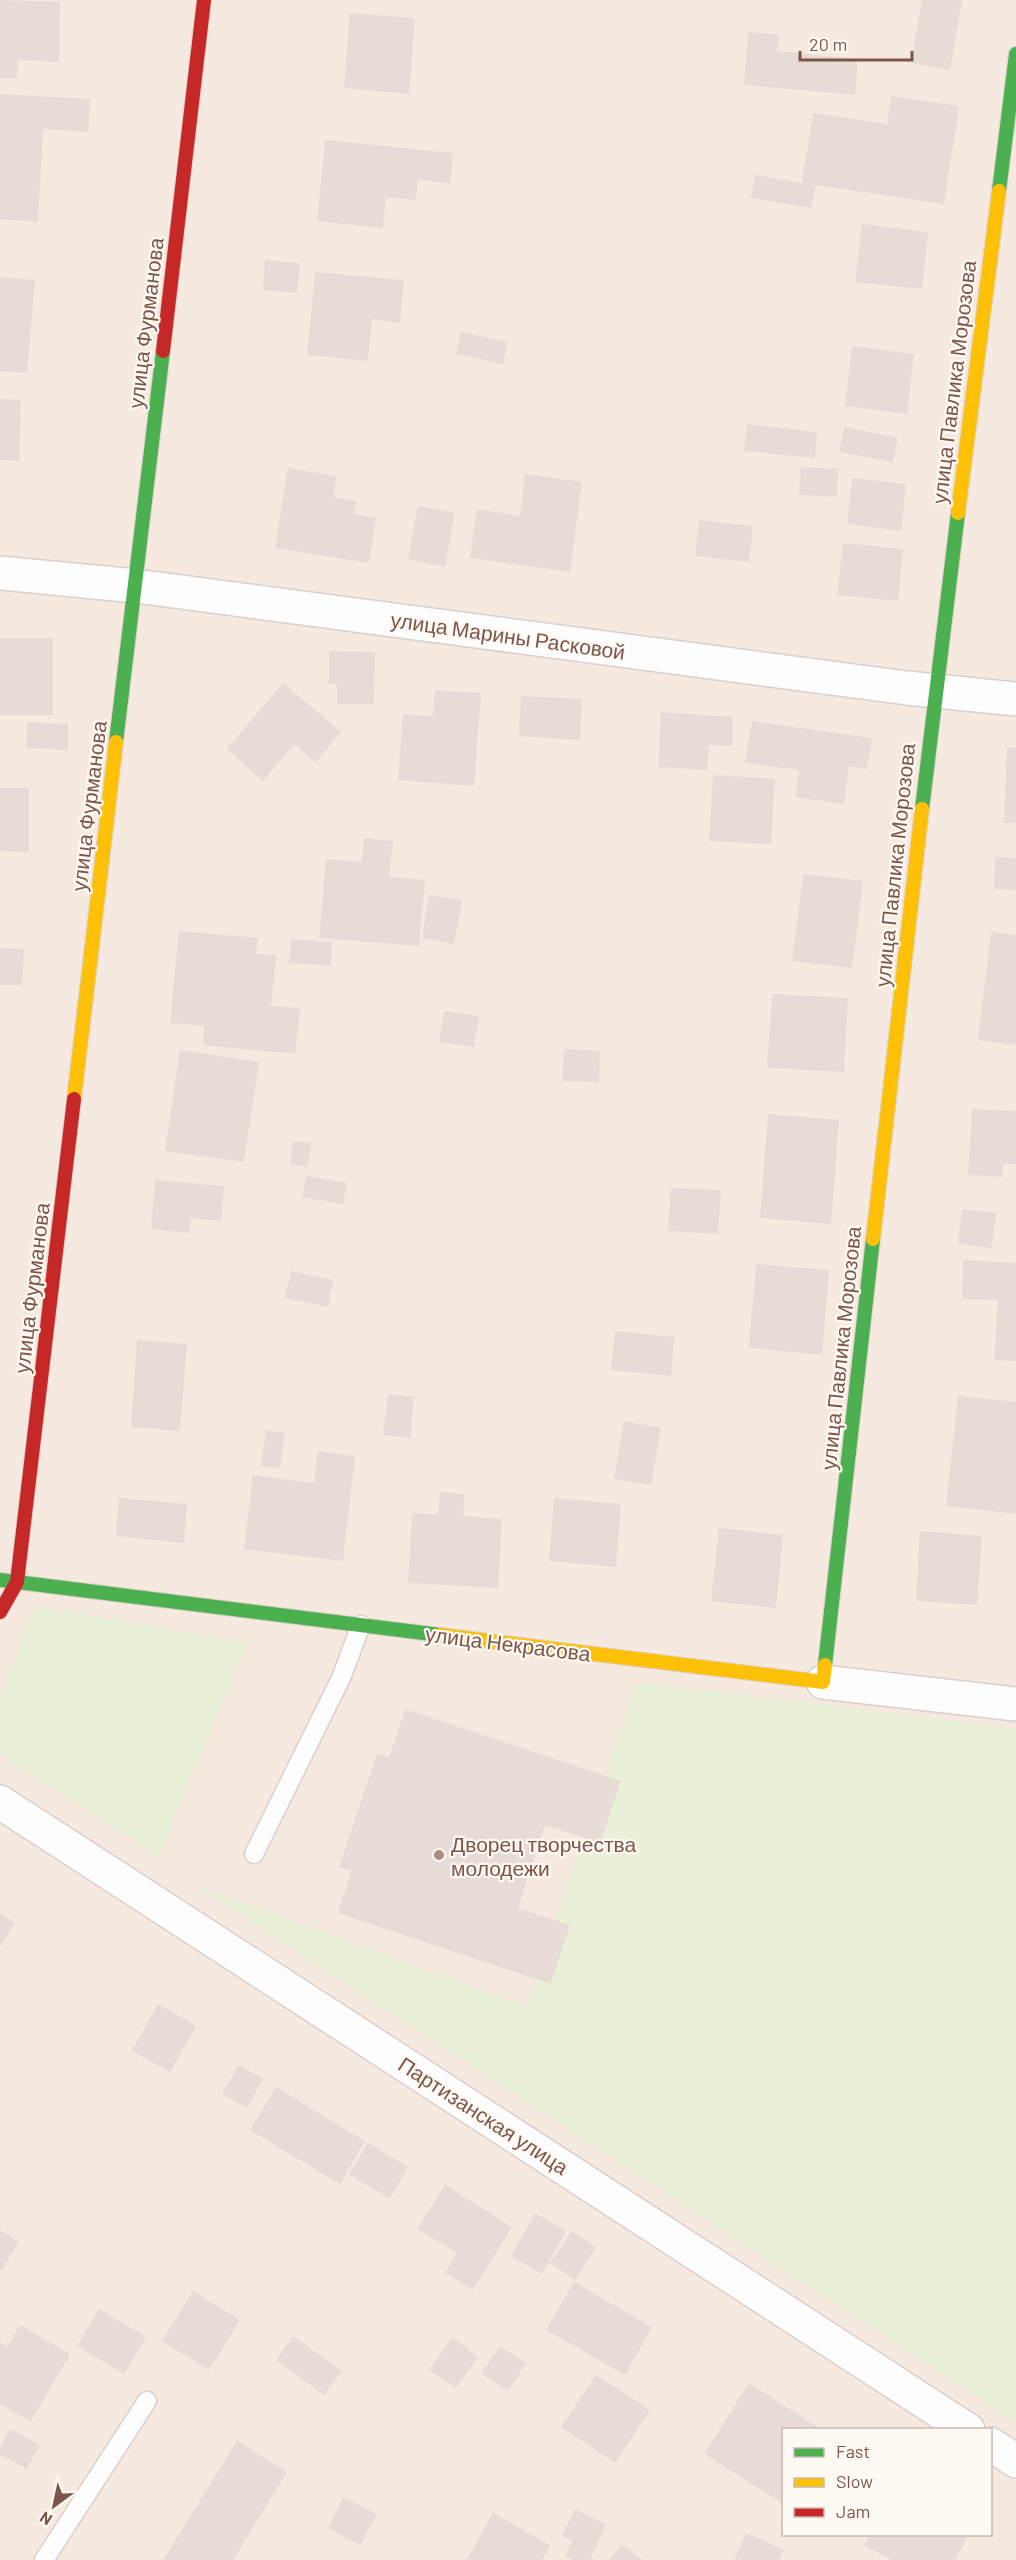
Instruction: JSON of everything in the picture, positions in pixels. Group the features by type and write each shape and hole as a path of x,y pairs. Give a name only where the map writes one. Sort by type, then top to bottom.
{"street":[{"name":"улица Фурманова","path":"0,1612 17,1582 204,0"},
{"name":"улица Павлика Морозова","path":"823,1682 935,691 1016,54"},
{"name":"улица Марины Расковой","path":"0,573 136,586 935,691 1016,699"},
{"name":"улица Некрасова","path":"0,1580 1016,1704"},
{"name":"Партизанская улица","path":"0,1802 965,2428"},
{"path":"992,2445 1016,2461"}],"lane":[{"path":"254,1854 341,1678 361,1625"},
{"path":"44,2560 147,2401"}],"shaded area":[{"path":"0,0 1016,0 1016,2560 0,2560"}],"green space":[{"path":"35,1606 247,1643 158,1856 0,1754 0,1700"},
{"path":"637,1682 1016,1729 1016,2422 195,1885 527,2007"}],"building":[{"path":"0,0 60,2 59,62 18,60 17,78 0,78"},
{"path":"922,0 962,0 950,70 911,63"},
{"path":"350,13 415,18 409,94 344,88"},
{"path":"748,32 779,35 777,51 858,59 855,95 744,85"},
{"path":"0,94 90,99 88,132 43,129 38,222 0,219"},
{"path":"891,96 959,106 944,204 816,185 811,208 751,198 755,175 802,183 813,113 887,124"},
{"path":"325,140 453,153 450,183 418,180 416,200 386,197 383,228 317,221"},
{"path":"862,224 928,232 922,289 855,282"},
{"path":"265,260 300,263 297,293 263,290"},
{"path":"315,272 404,280 400,323 372,319 368,361 307,355"},
{"path":"0,277 35,280 27,373 0,371"},
{"path":"461,332 508,342 503,364 456,354"},
{"path":"852,346 914,354 907,414 845,406"},
{"path":"0,399 21,400 19,461 0,460"},
{"path":"747,424 817,432 815,458 744,451"},
{"path":"844,427 898,438 893,462 839,452"},
{"path":"801,467 838,469 837,497 799,495"},
{"path":"288,468 336,476 334,497 356,501 354,514 376,518 369,563 275,548"},
{"path":"525,474 582,482 570,572 470,558 477,509 520,516"},
{"path":"852,478 906,484 901,531 847,524"},
{"path":"418,506 455,513 445,567 408,559"},
{"path":"699,520 753,526 749,562 695,556"},
{"path":"843,543 903,549 898,601 837,595"},
{"path":"0,638 53,638 53,715 0,715"},
{"path":"329,651 375,652 374,704 337,704 337,684 329,684"},
{"path":"283,683 341,732 315,763 294,744 263,781 227,749"},
{"path":"435,690 481,693 474,786 398,780 403,714 433,716"},
{"path":"521,696 582,699 580,740 519,736"},
{"path":"661,712 733,717 732,746 709,745 707,770 658,767"},
{"path":"752,721 872,738 867,769 849,766 844,804 795,797 799,770 745,763"},
{"path":"27,722 68,724 68,750 26,748"},
{"path":"1007,747 1016,748 1016,823 1004,823"},
{"path":"713,775 775,779 771,844 709,841"},
{"path":"0,788 29,788 29,852 0,851"},
{"path":"364,838 393,841 389,877 425,880 419,946 319,938 326,859 362,862"},
{"path":"995,857 1016,858 1016,890 994,889"},
{"path":"803,874 863,881 852,968 792,961"},
{"path":"429,895 462,900 454,944 422,938"},
{"path":"179,931 258,938 256,954 276,955 271,1006 300,1008 295,1054 203,1045 204,1026 170,1023"},
{"path":"991,932 1016,935 1016,1045 978,1040"},
{"path":"291,939 332,942 331,966 289,963"},
{"path":"0,948 24,949 22,985 0,985"},
{"path":"772,994 848,998 844,1072 767,1068"},
{"path":"444,1011 479,1016 474,1047 439,1042"},
{"path":"564,1049 600,1051 599,1082 562,1081"},
{"path":"180,1050 259,1062 244,1162 165,1151"},
{"path":"972,1109 1016,1111 1016,1164 1003,1164 1002,1177 968,1175"},
{"path":"768,1114 839,1120 831,1224 760,1218"},
{"path":"293,1141 311,1143 308,1167 290,1164"},
{"path":"306,1176 347,1183 343,1204 302,1197"},
{"path":"155,1180 224,1186 221,1221 191,1218 189,1233 151,1229"},
{"path":"671,1188 721,1190 718,1234 668,1231"},
{"path":"962,1209 996,1213 992,1248 958,1244"},
{"path":"963,1260 1016,1263 1016,1361 994,1360 998,1300 962,1299"},
{"path":"756,1264 829,1270 822,1355 749,1348"},
{"path":"291,1271 333,1280 328,1307 285,1298"},
{"path":"615,1331 674,1337 671,1376 611,1370"},
{"path":"137,1340 187,1344 180,1431 131,1427"},
{"path":"388,1394 414,1397 410,1438 383,1435"},
{"path":"958,1396 1016,1402 1016,1514 946,1506"},
{"path":"624,1421 661,1428 651,1485 614,1479"},
{"path":"266,1430 285,1433 280,1468 261,1466"},
{"path":"318,1451 355,1456 343,1561 244,1549 253,1475 314,1483"},
{"path":"440,1492 465,1494 463,1516 502,1519 498,1588 408,1583 412,1513 438,1515"},
{"path":"119,1498 187,1504 184,1543 116,1536"},
{"path":"554,1498 621,1504 616,1567 549,1561"},
{"path":"719,1528 783,1535 776,1608 711,1601"},
{"path":"920,1531 982,1536 977,1605 916,1601"},
{"name":"Дворец творчества молодежи","path":"405,1709 621,1781 600,1843 545,1825 518,1908 570,1925 551,1984 338,1913 352,1871 339,1867 377,1753 389,1758"},
{"path":"0,1913 15,1923 0,1947"},
{"path":"158,2004 196,2026 170,2072 132,2051"},
{"path":"239,2065 263,2079 247,2108 222,2094"},
{"path":"276,2087 365,2141 340,2184 250,2130"},
{"path":"368,2143 408,2167 390,2199 349,2174"},
{"path":"445,2185 512,2227 473,2290 445,2273 457,2253 417,2229"},
{"path":"535,2213 566,2231 542,2274 511,2256"},
{"path":"0,2230 19,2242 0,2272"},
{"path":"572,2231 596,2247 575,2280 550,2263"},
{"path":"574,2282 652,2327 625,2375 546,2330"},
{"path":"193,2291 240,2320 209,2370 162,2341"},
{"path":"99,2309 146,2337 124,2374 77,2346"},
{"path":"20,2325 70,2354 31,2421 0,2404 0,2342 7,2347"},
{"path":"293,2336 342,2371 324,2395 276,2360"},
{"path":"452,2337 478,2357 456,2388 429,2370"},
{"path":"500,2346 526,2363 508,2391 481,2374"},
{"path":"596,2375 650,2410 615,2463 561,2427"},
{"path":"749,2383 819,2428 782,2428 782,2503 704,2454"},
{"path":"10,2429 40,2445 27,2469 0,2455 0,2448"},
{"path":"237,2441 287,2472 233,2560 163,2560"},
{"path":"344,2497 377,2514 360,2545 328,2528"},
{"path":"575,2509 606,2524 590,2560 573,2560 565,2556 572,2541 562,2536"},
{"path":"493,2513 550,2545 542,2560 467,2560"},
{"path":"746,2533 784,2550 779,2560 734,2560"},
{"path":"869,2536 968,2536 955,2560 892,2560 864,2545"},
{"path":"621,2544 643,2560 610,2560"}],"traffic: fast":[{"path":"999,191 1016,54"},
{"path":"116,742 163,351"},
{"path":"922,809 958,513"},
{"path":"825,1665 873,1239"},
{"path":"0,1580 440,1635"}],"traffic: slow":[{"path":"958,513 999,191"},
{"path":"74,1099 116,742"},
{"path":"873,1239 922,809"},
{"path":"440,1635 823,1682 825,1665"}],"traffic: jam":[{"path":"163,351 204,0"},
{"path":"0,1612 17,1582 74,1099"}],"place":[{"name":"Дворец творчества молодежи","path":"439,1855"}]}
